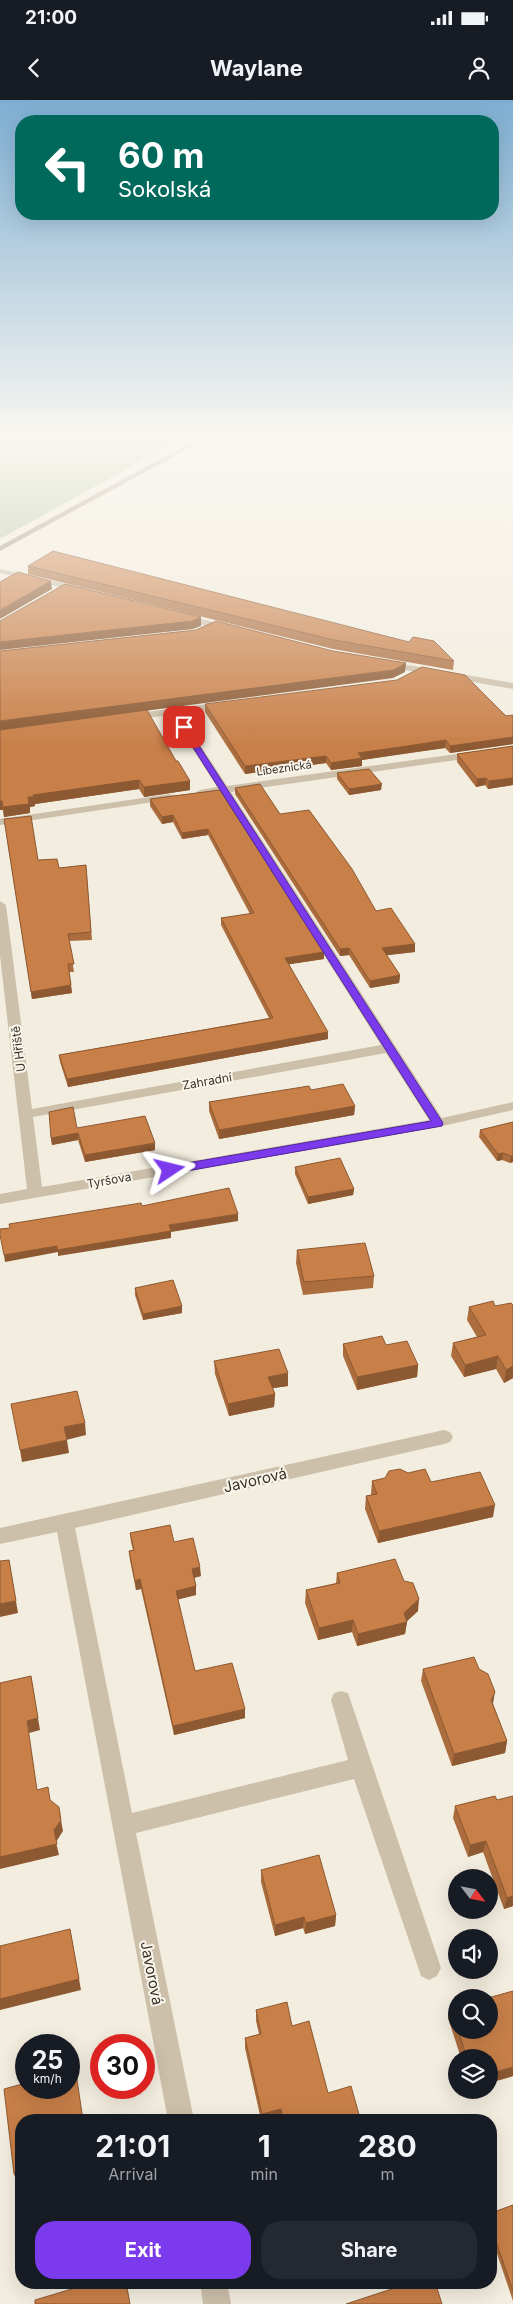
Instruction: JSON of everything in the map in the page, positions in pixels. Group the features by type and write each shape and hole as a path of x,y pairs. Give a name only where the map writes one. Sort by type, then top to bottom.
{"main road":[{"path":"0,549 13,542"}],"street":[{"path":"0,571 62,589 94,594"},
{"path":"177,616 241,632"},
{"path":"196,633 214,625"},
{"path":"371,661 513,686"},
{"path":"404,678 419,670"},
{"path":"116,719 232,704"},
{"path":"174,712 438,1123"},
{"name":"Líbeznická","path":"0,822 513,749"},
{"name":"U Hřiště","path":"0,905 35,1193"},
{"name":"Zahradní","path":"26,1114 389,1048"},
{"name":"Tyršova","path":"0,1199 438,1123 513,1106"},
{"name":"Javorová","path":"0,1536 444,1437"},
{"name":"Javorová","path":"65,1522 180,2114"},
{"path":"341,1700 360,1767 429,1968"},
{"path":"123,1826 360,1767"},
{"path":"214,2289 217,2304"}],"building":[{"path":"53,551 409,642 413,637 434,641 454,661 334,640 28,566"},
{"path":"18,572 51,581 0,610 0,582"},
{"path":"65,584 201,617 193,621 0,642 0,621"},
{"path":"216,621 333,651 406,663 394,670 0,721 0,651 196,630"},
{"path":"422,667 465,675 506,716 513,715 513,737 450,746 446,740 358,753 362,758 331,763 326,756 245,766 205,704 397,680"},
{"path":"147,710 176,761 178,761 190,781 144,787 139,780 33,795 34,797 28,797 29,804 3,807 2,801 0,801 0,730"},
{"path":"513,746 513,778 489,781 486,778 477,779 457,754"},
{"path":"369,769 382,784 349,789 337,773"},
{"path":"260,784 280,814 309,810 352,869 376,911 391,908 415,944 382,948 400,975 370,981 349,948 340,949 235,788"},
{"path":"220,790 324,952 285,958 328,1032 67,1079 59,1055 273,1018 221,918 254,913 208,829 182,833 173,815 162,817 150,799"},
{"path":"31,816 38,860 57,859 59,868 86,865 91,932 68,934 74,964 68,964 71,985 31,992 4,819"},
{"path":"343,1084 355,1106 219,1130 209,1102 309,1086 311,1090"},
{"path":"73,1107 77,1128 145,1116 155,1143 85,1155 78,1133 51,1138 49,1112"},
{"path":"513,1122 513,1156 503,1153 498,1154 480,1130"},
{"path":"340,1158 354,1189 308,1197 295,1167"},
{"path":"229,1188 238,1214 169,1225 171,1231 57,1250 57,1246 4,1255 0,1229 10,1228 9,1224 141,1203 142,1206"},
{"path":"365,1243 374,1276 304,1282 297,1250"},
{"path":"173,1280 182,1306 143,1314 135,1288"},
{"path":"493,1301 495,1306 511,1303 513,1305 513,1366 506,1370 498,1356 465,1365 453,1343 486,1335 469,1307"},
{"path":"382,1336 386,1345 407,1341 418,1365 357,1377 343,1344"},
{"path":"279,1349 288,1373 268,1377 275,1394 228,1404 214,1361"},
{"path":"77,1391 85,1423 64,1427 67,1440 20,1450 11,1404"},
{"path":"400,1469 408,1473 425,1469 431,1482 480,1472 495,1505 379,1531 366,1496 377,1494 372,1481 385,1478 389,1471"},
{"path":"170,1525 174,1542 193,1538 200,1567 192,1569 196,1586 176,1591 195,1671 232,1663 245,1709 173,1726 140,1579 135,1581 129,1551 134,1550 130,1533"},
{"path":"395,1559 404,1581 413,1583 419,1599 404,1613 407,1622 358,1634 353,1620 319,1628 306,1590 340,1583 337,1573"},
{"path":"9,1560 16,1601 0,1604 0,1561"},
{"path":"474,1657 479,1669 488,1674 495,1692 491,1700 507,1741 454,1754 423,1669"},
{"path":"31,1676 38,1718 27,1721 37,1790 48,1787 50,1800 59,1807 61,1820 54,1830 57,1844 0,1857 0,1683"},
{"path":"495,1796 497,1800 513,1796 513,1896 507,1898 498,1869 496,1869 486,1841 470,1845 455,1806"},
{"path":"319,1855 336,1915 306,1923 304,1917 275,1925 261,1870"},
{"path":"70,1929 79,1979 0,1999 0,1946"},
{"path":"513,1991 513,2067 498,2071 498,2049 464,2049 461,2039 498,2039 498,1995"},
{"path":"287,2002 292,2026 309,2021 328,2093 351,2086 359,2114 282,2114 281,2109 262,2114 245,2038 261,2034 256,2010"},
{"path":"15,2086 15,2099 80,2099 82,2114 15,2114 14,2174 4,2089"},
{"path":"513,2205 513,2291 497,2244 497,2211"},
{"path":"72,2289 127,2289 130,2304 35,2304 35,2300"},
{"path":"392,2289 437,2289 442,2304 346,2304"}],"route":[{"path":"170,1170 438,1123 184,727"}]}
